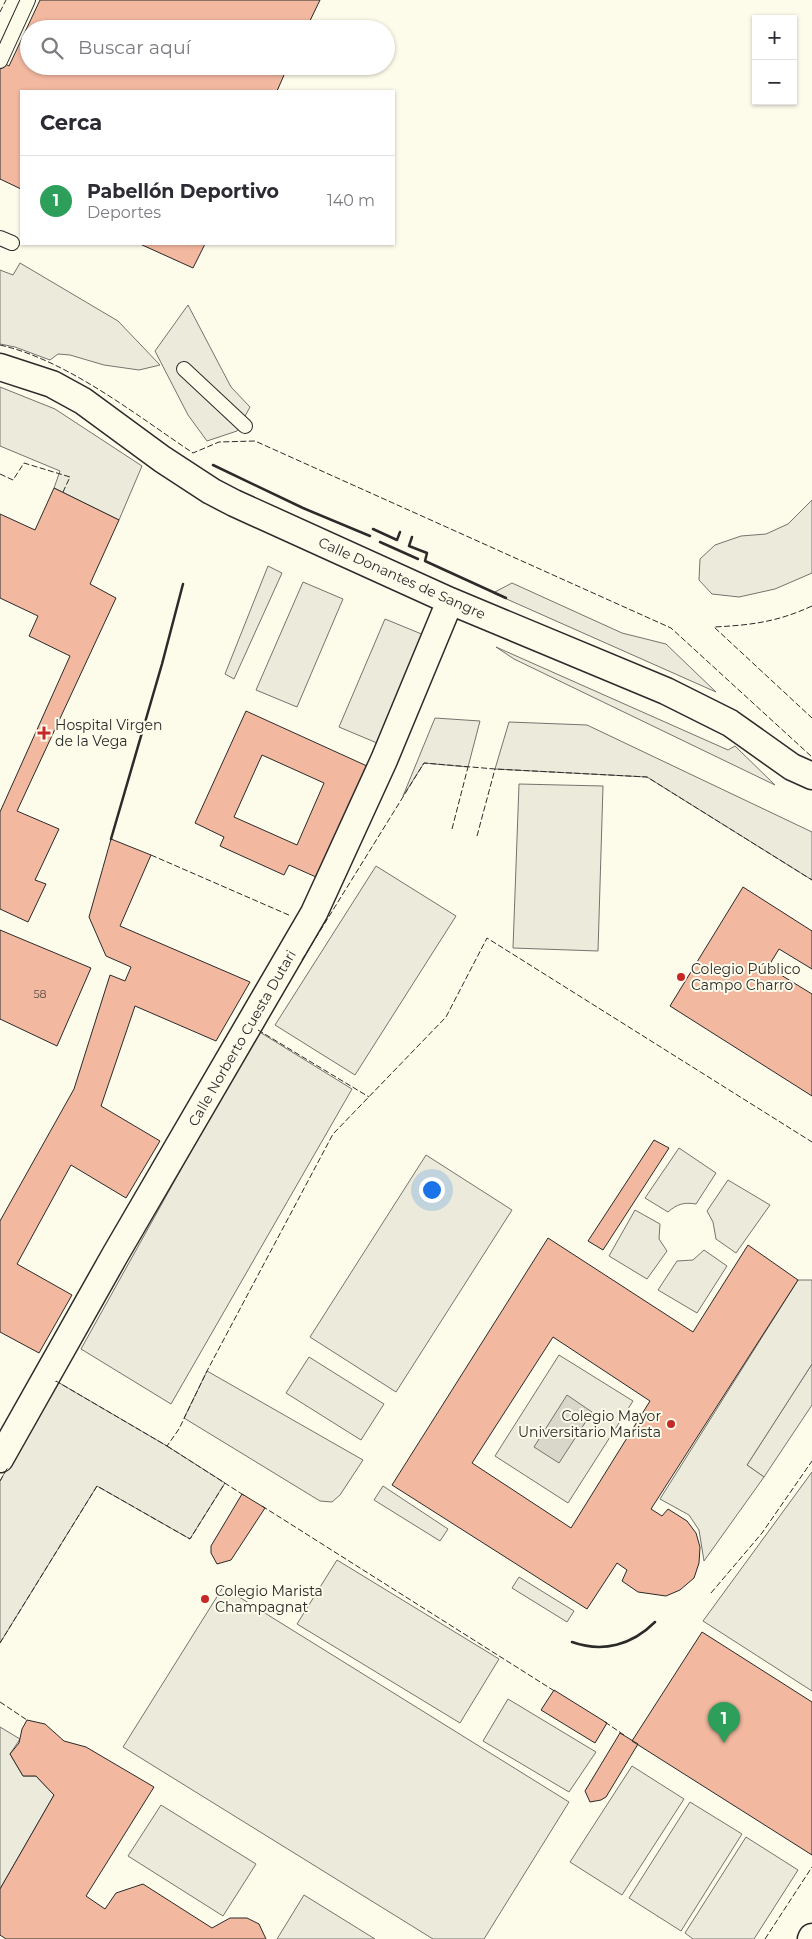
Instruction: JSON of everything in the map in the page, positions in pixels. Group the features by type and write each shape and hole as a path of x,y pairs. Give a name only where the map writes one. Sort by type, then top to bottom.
{"street":[{"name":"Calle Donantes de Sangre","path":"0,367 52,384 83,401 162,459 211,490 241,506 450,600 666,691 730,722 792,767 812,776"},
{"name":"Calle Norberto Cuesta Dutari","path":"0,1459 120,1246 314,914 384,760 450,600"}],"lane":[{"path":"0,61 28,0"},
{"path":"184,369 245,426"}],"shaded area":[{"path":"20,263 118,321 160,365 139,370 104,365 70,355 58,354 50,360 15,347 0,344 0,270 13,275"},
{"path":"188,305 231,387 250,407 237,431 207,441 188,415 155,351"},
{"path":"0,387 55,409 142,466 119,520 54,488 60,471 0,446"},
{"path":"812,500 812,573 775,589 739,597 712,594 699,580 700,559 715,545 741,536 766,534 788,524"},
{"path":"268,566 282,573 234,679 225,674"},
{"path":"303,582 343,599 297,707 256,690"},
{"path":"512,583 622,633 666,644 716,692 493,593"},
{"path":"385,619 424,635 377,743 339,727"},
{"path":"496,647 728,750 735,746 775,785 514,659"},
{"path":"435,718 480,721 468,767 424,763 403,796"},
{"path":"509,722 587,725 812,832 812,880 647,777 495,769"},
{"path":"519,784 603,786 598,951 513,948"},
{"path":"376,866 456,916 355,1075 275,1025"},
{"path":"258,1031 352,1089 171,1404 81,1349"},
{"path":"679,1148 716,1173 696,1204 681,1204 668,1212 645,1198"},
{"path":"426,1155 512,1210 396,1392 310,1337"},
{"path":"728,1180 770,1205 736,1253 716,1239 713,1222 707,1211"},
{"path":"635,1210 660,1224 659,1239 667,1251 647,1279 609,1256"},
{"path":"704,1250 727,1266 697,1313 658,1290 677,1261 693,1260"},
{"path":"798,1280 812,1280 812,1364 747,1465 764,1477 704,1561 699,1530 689,1515 660,1499"},
{"path":"559,1355 633,1401 568,1503 495,1456"},
{"path":"309,1357 384,1404 361,1440 286,1393"},
{"path":"812,1364 812,1405 764,1477 747,1465"},
{"path":"207,1371 363,1460 340,1495 332,1502 320,1501 184,1418"},
{"path":"56,1381 167,1446 225,1483 190,1539 97,1486 0,1643 0,1481"},
{"path":"567,1395 592,1412 559,1463 534,1447"},
{"path":"812,1472 812,1691 703,1621"},
{"path":"383,1486 448,1529 440,1541 374,1500"},
{"path":"337,1560 499,1659 460,1723 297,1624"},
{"path":"519,1577 574,1611 567,1622 512,1588"},
{"path":"223,1587 569,1802 484,1939 433,1939 123,1747"},
{"path":"508,1699 596,1752 569,1792 483,1741"},
{"path":"0,1727 20,1739 10,1754 23,1776 36,1776 54,1795 0,1889"},
{"path":"632,1766 684,1799 622,1895 570,1862"},
{"path":"690,1802 742,1834 681,1931 629,1898"},
{"path":"161,1805 256,1864 223,1916 128,1856"},
{"path":"746,1837 798,1870 754,1939 693,1939 685,1933"},
{"path":"304,1895 375,1939 277,1939"}],"building":[{"path":"40,0 320,0 310,20 31,20"},
{"path":"20,43 20,75 284,75 277,90 20,90 20,189 0,179 0,61 9,66"},
{"path":"142,245 204,245 193,268"},
{"name":"Hospital Virgen de la Vega","path":"54,488 119,520 90,584 116,598 17,811 59,829 35,880 46,884 28,922 0,909 0,812 70,656 29,636 38,616 0,598 0,514 35,530"},
{"path":"246,711 367,766 316,877 289,865 284,875 220,846 224,837 195,823","holes":["262,755 324,783 297,845 234,817"]},
{"path":"111,839 151,855 120,926 250,982 216,1041 135,1006 101,1106 160,1141 126,1198 71,1165 17,1264 72,1295 39,1353 0,1332 0,1221 74,1089 110,975 125,981 131,967 106,956 89,917"},
{"path":"743,887 812,931 812,969 779,949 768,967 812,994 812,1096 670,1006"},
{"path":"0,930 91,968 57,1046 0,1019"},
{"path":"654,1140 669,1148 603,1250 588,1241"},
{"name":"Colegio Mayor Universitario Marista","path":"548,1238 693,1332 748,1245 798,1280 651,1509 662,1516 668,1509 687,1521 696,1533 700,1547 699,1563 694,1578 680,1590 666,1596 638,1592 622,1581 627,1570 617,1563 587,1609 392,1485","holes":["553,1337 650,1401 571,1528 472,1463"]},
{"path":"242,1494 265,1508 231,1560 217,1564 211,1553 211,1546"},
{"path":"702,1632 812,1702 812,1855 632,1741"},
{"path":"554,1690 607,1723 595,1743 541,1710"},
{"path":"27,1720 45,1724 64,1741 86,1747 154,1787 86,1896 105,1909 116,1893 143,1884 212,1928 230,1918 247,1918 259,1924 266,1939 6,1939 0,1935 0,1889 54,1795 36,1776 23,1776 10,1754 19,1743 22,1729"},
{"path":"620,1733 638,1744 606,1797 590,1802 585,1791"}],"fence":[{"path":"0,12 6,0"},
{"path":"0,345 25,352 75,376 125,406 193,453 219,442 255,441 671,628 812,757"},
{"path":"0,474 13,480 24,463 70,477 63,492"},
{"path":"812,606 787,616 764,622 714,627 812,718"},
{"path":"302,960 424,763 495,769 647,777 812,880"},
{"path":"452,829 468,767"},
{"path":"477,836 495,769"},
{"path":"151,855 291,916"},
{"path":"56,1382 167,1446 179,1429 207,1371 333,1134 446,1017 487,938 812,1142"},
{"path":"258,1030 369,1097"},
{"path":"167,1446 245,1496"},
{"path":"711,1593 762,1533 812,1461"},
{"path":"0,1481 8,1467"},
{"path":"0,1643 97,1486 190,1539 225,1483"},
{"path":"262,1506 556,1692"},
{"path":"0,1702 27,1720"},
{"path":"605,1722 624,1735"},
{"path":"765,1939 812,1867"}],"wall":[{"path":"213,465 303,508 370,536"},
{"path":"373,529 397,540 400,532"},
{"path":"412,537 409,546 427,553 425,561 506,598"},
{"path":"380,542 418,559"},
{"path":"111,839 162,664 183,584"},
{"path":"572,1642 595,1647 616,1645 637,1636 655,1622"}],"place":[{"name":"Hospital Virgen de la Vega","path":"44,733"},
{"name":"Colegio Público Campo Charro","path":"681,977"},
{"name":"Colegio Mayor Universitario Marista","path":"671,1424"},
{"name":"Colegio Marista Champagnat","path":"205,1599"},
{"name":"Pabellón Deportivo","path":"724,1743"}]}
